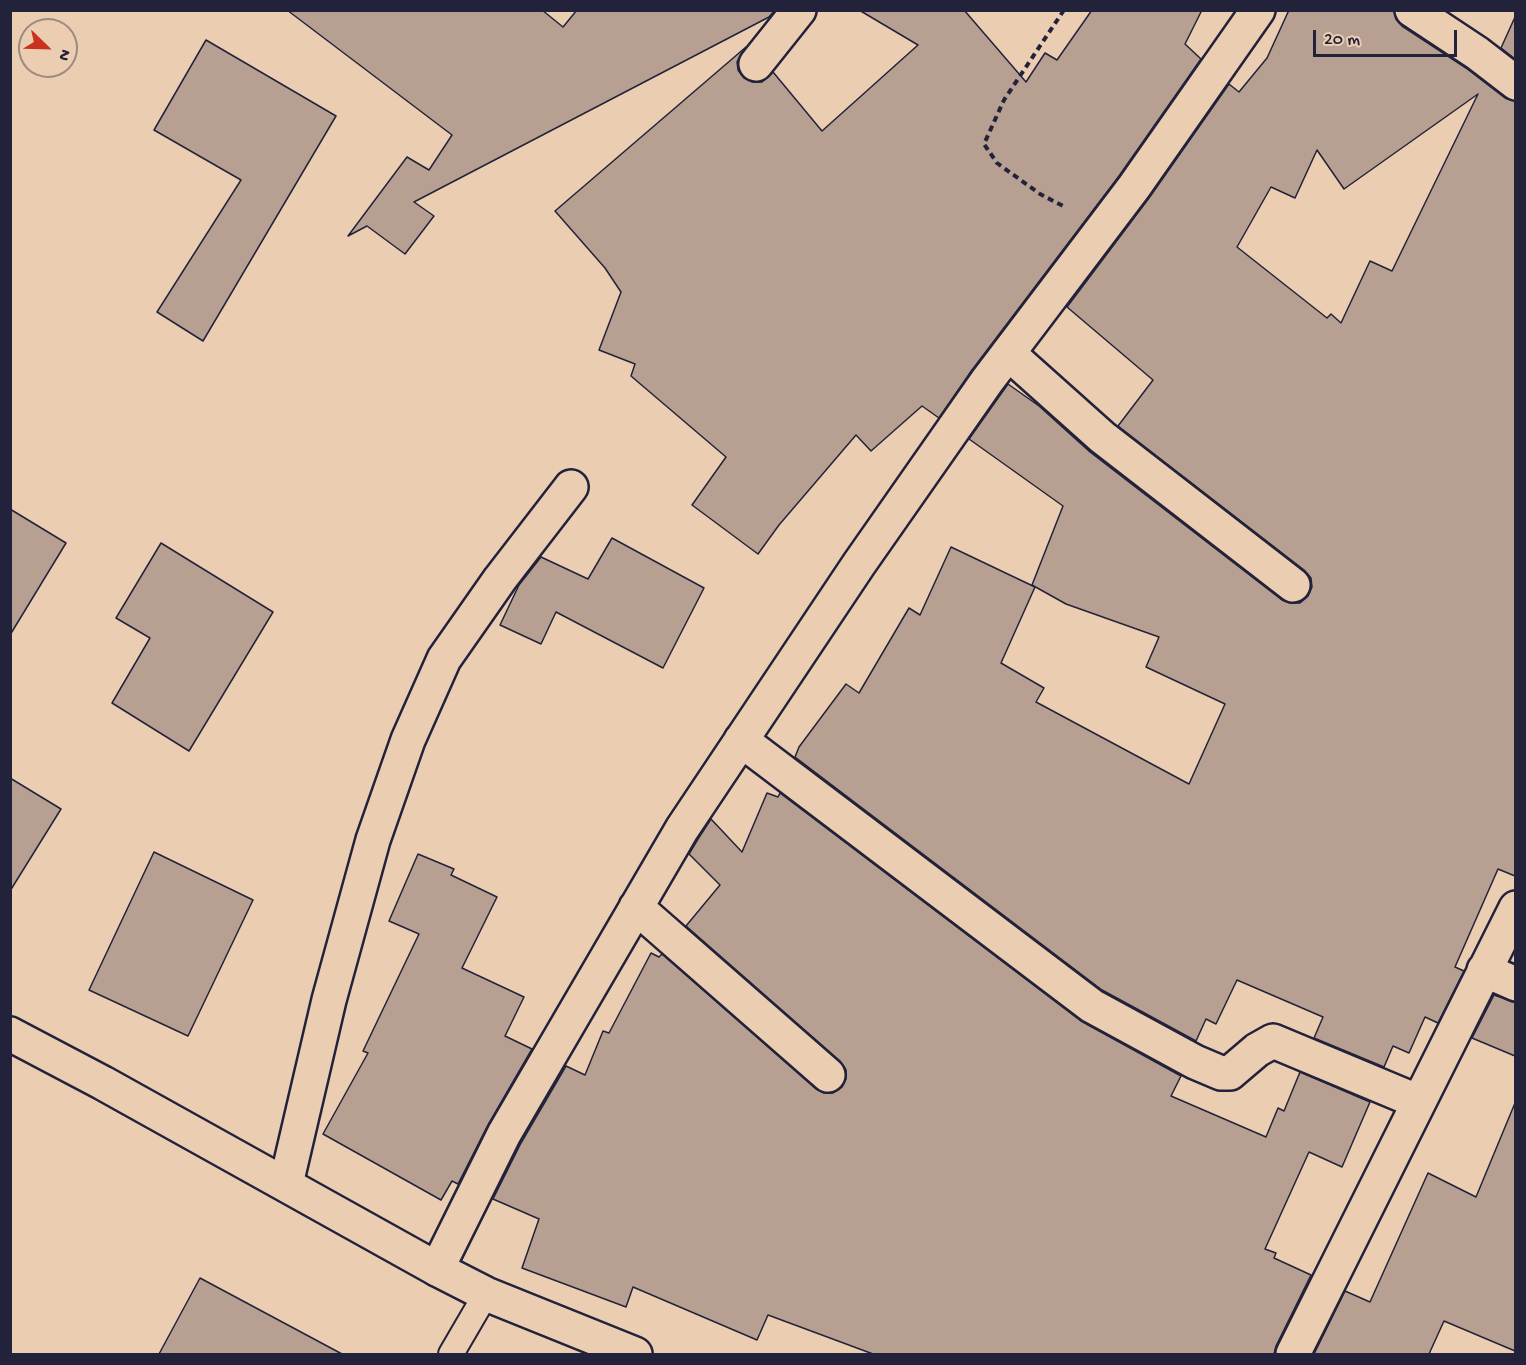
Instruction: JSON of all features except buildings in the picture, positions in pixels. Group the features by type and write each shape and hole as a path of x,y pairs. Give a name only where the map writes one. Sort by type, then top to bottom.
{"street":[{"path":"756,64 800,10"},
{"path":"437,1269 504,1134 682,829 859,564 1008,353 1134,187 1258,10"},
{"path":"1412,10 1477,53 1515,83"},
{"path":"1008,353 1102,437 1293,585"},
{"path":"286,1184 329,1000 357,897 373,840 408,740 444,659 500,579 572,488"},
{"path":"741,740 1092,1006 1195,1062 1221,1073 1230,1073 1257,1050 1274,1041 1419,1102"},
{"path":"636,907 828,1076"},
{"path":"1293,1354 1515,908"},
{"path":"1484,970 1515,984"},
{"path":"10,1034 437,1269 486,1294 634,1354"}],"lane":[{"path":"451,1354 486,1294"}],"path":[{"path":"1064,10 1004,100 984,144 997,163 1040,194 1104,226"}]}
